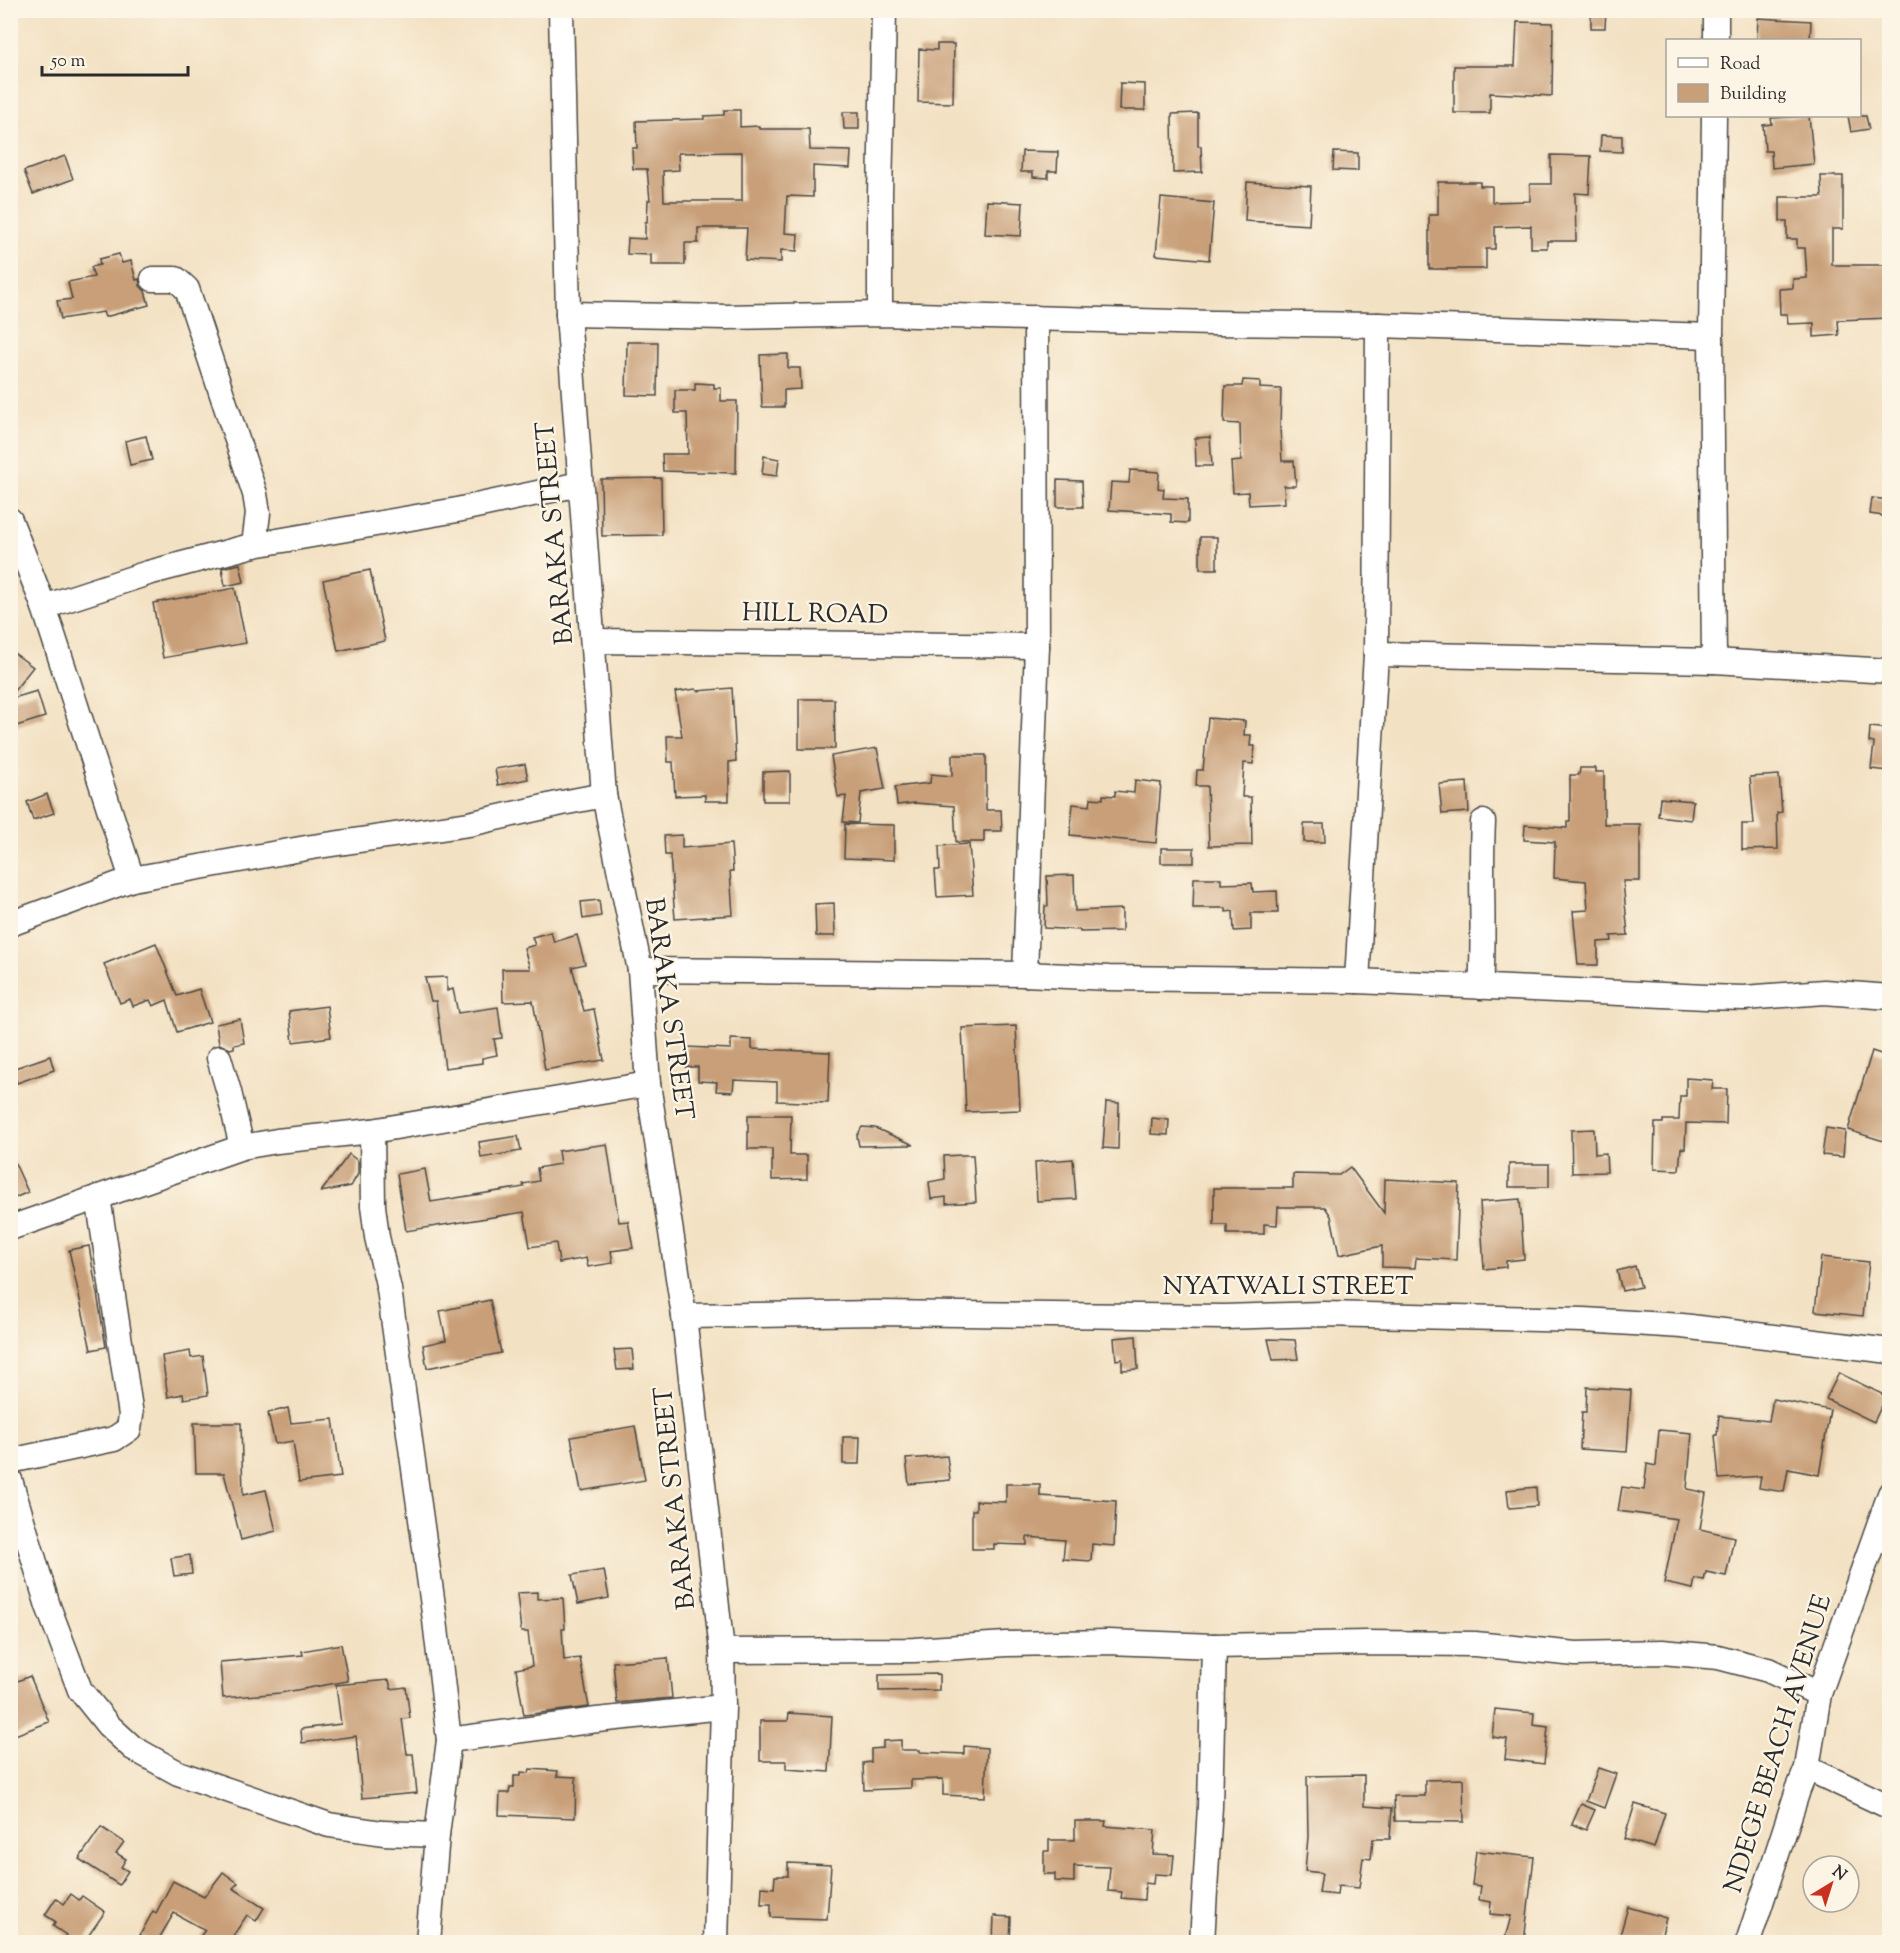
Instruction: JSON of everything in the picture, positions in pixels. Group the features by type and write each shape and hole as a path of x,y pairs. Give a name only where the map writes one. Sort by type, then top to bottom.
{"street":[{"name":"BARAKA STREET","path":"561,10 567,315 604,795 640,970 648,1084 684,1316 722,1651 723,1707 716,1942"},
{"path":"880,314 880,172 884,10"},
{"path":"1716,10 1716,39"},
{"path":"1714,117 1711,336 1714,661"},
{"path":"153,279 177,279 187,289 255,494 258,513 254,545"},
{"path":"567,315 726,317 880,314 1378,325 1711,336"},
{"path":"1025,974 1037,646 1036,318"},
{"path":"1357,981 1376,654 1378,325"},
{"path":"44,607 148,573 254,545 457,510 580,484"},
{"path":"10,520 44,607 132,879"},
{"name":"HILL ROAD","path":"593,641 1037,646"},
{"path":"1376,654 1714,661 1890,671"},
{"path":"10,924 132,879 312,847 469,824 604,795"},
{"path":"1481,987 1483,822"},
{"path":"640,970 1025,974 1109,978 1357,981 1706,997 1743,998 1824,992 1890,997"},
{"path":"219,1058 242,1147"},
{"path":"10,1228 242,1147 372,1131 648,1084"},
{"path":"372,1131 373,1206 377,1237 389,1289 435,1620 449,1740 437,1835 428,1942"},
{"path":"10,1461 114,1439 129,1429 131,1415 98,1197"},
{"name":"NYATWALI STREET","path":"684,1316 888,1313 1224,1317 1323,1314 1584,1320 1682,1326 1890,1351"},
{"path":"10,1480 48,1606 80,1690 108,1725 133,1748 178,1773 328,1825 383,1833 437,1835"},
{"name":"NDEGE BEACH AVENUE","path":"1748,1942 1807,1768 1819,1694 1890,1494"},
{"path":"722,1651 914,1650 1006,1644 1108,1642 1214,1646 1464,1644 1576,1654 1662,1652 1718,1657 1768,1670 1819,1694"},
{"path":"1202,1942 1210,1806 1214,1646"},
{"path":"449,1740 597,1720 723,1707"},
{"path":"1807,1768 1890,1807"}],"building":[{"path":"1591,10 1606,10 1605,28 1591,28"},
{"path":"1758,18 1811,21 1810,39 1757,39"},
{"path":"1517,22 1553,23 1552,96 1490,93 1490,113 1454,113 1454,66 1515,66"},
{"path":"937,44 954,44 953,103 918,102 919,49 937,50"},
{"path":"1120,83 1145,84 1145,110 1119,110"},
{"path":"724,110 740,110 740,127 809,129 810,150 851,151 850,168 813,166 813,197 787,196 785,233 798,234 797,251 781,250 781,262 745,260 747,228 698,228 698,243 685,243 685,265 651,265 651,255 627,254 628,238 645,239 645,222 647,222 648,200 650,200 647,169 633,169 632,148 637,148 636,121 704,119 704,116 724,115","holes":["742,152 742,201 664,201 663,171 679,170 678,153"]},
{"path":"843,112 859,112 859,129 844,129"},
{"path":"1198,113 1198,146 1201,146 1202,172 1173,173 1172,114"},
{"path":"1866,116 1869,129 1851,132 1848,117"},
{"path":"1809,117 1814,164 1772,168 1771,151 1765,151 1763,125 1772,124 1771,118"},
{"path":"1601,135 1622,136 1622,152 1600,151"},
{"path":"1022,151 1058,152 1057,171 1048,171 1048,178 1033,177 1033,172 1021,172"},
{"path":"1334,152 1358,153 1358,171 1333,170"},
{"path":"1551,155 1591,156 1589,194 1575,193 1576,241 1547,241 1547,248 1531,248 1531,226 1495,227 1495,249 1486,249 1486,269 1429,269 1429,215 1438,215 1438,182 1480,182 1480,186 1492,186 1492,202 1530,201 1530,184 1551,184"},
{"path":"65,156 73,179 33,194 24,171"},
{"path":"1821,176 1843,176 1843,229 1832,229 1832,265 1890,265 1890,318 1838,320 1839,335 1814,337 1814,323 1788,324 1787,314 1780,314 1779,289 1793,288 1793,279 1807,278 1805,248 1797,248 1797,239 1787,239 1787,221 1780,221 1780,197 1822,197"},
{"path":"1247,182 1311,186 1309,225 1245,221"},
{"path":"1161,198 1214,203 1209,260 1156,255"},
{"path":"987,201 1023,203 1021,236 985,234"},
{"path":"119,254 122,263 131,261 136,280 139,279 149,305 105,317 103,312 61,319 57,301 72,299 68,282 94,277 91,267 100,265 99,259"},
{"path":"627,342 658,342 657,396 626,395"},
{"path":"788,354 788,368 800,368 801,389 784,390 784,407 762,407 760,355"},
{"path":"1243,380 1260,381 1260,388 1281,389 1282,461 1294,461 1296,486 1284,486 1285,503 1249,505 1248,492 1233,493 1231,462 1241,461 1240,424 1224,423 1225,386 1242,386"},
{"path":"695,383 714,384 714,388 721,388 721,401 737,401 736,473 663,471 662,454 688,454 687,413 675,413 675,390 695,390"},
{"path":"146,436 152,460 130,465 125,441"},
{"path":"1210,437 1212,466 1196,466 1195,438"},
{"path":"764,456 779,459 777,476 762,474"},
{"path":"1130,470 1159,472 1158,488 1164,489 1163,498 1188,499 1188,523 1171,522 1171,514 1109,510 1111,482 1129,483"},
{"path":"661,478 662,535 602,536 601,479"},
{"path":"1057,480 1082,481 1083,507 1057,507"},
{"path":"1872,498 1890,500 1890,517 1870,514"},
{"path":"1200,537 1217,537 1217,569 1200,569"},
{"path":"240,564 244,582 225,586 222,568"},
{"path":"370,570 385,641 338,651 323,580"},
{"path":"235,588 246,643 163,658 153,603"},
{"path":"10,650 33,667 10,696"},
{"path":"732,688 736,761 729,762 729,801 705,801 705,795 675,796 673,762 668,762 667,736 682,736 675,692"},
{"path":"37,691 45,717 10,728 10,699"},
{"path":"799,699 834,699 835,749 799,749"},
{"path":"1208,718 1245,721 1244,735 1251,735 1250,746 1255,746 1253,764 1244,763 1242,797 1251,797 1252,845 1209,846 1207,786 1196,786 1197,770 1203,770"},
{"path":"1870,727 1890,729 1890,771 1871,769 1874,743 1869,742"},
{"path":"877,748 885,789 861,793 858,823 843,822 846,796 838,797 831,756"},
{"path":"952,755 986,755 986,810 1001,810 1002,831 984,831 984,842 956,842 954,806 915,803 897,805 895,787 930,783 931,774 952,776"},
{"path":"525,764 528,779 498,785 495,769"},
{"path":"1580,768 1596,768 1596,772 1604,772 1604,824 1640,824 1640,881 1623,881 1628,935 1611,936 1612,941 1598,942 1598,965 1578,965 1573,911 1588,910 1586,881 1554,878 1555,842 1524,840 1525,825 1567,828 1567,821 1570,821 1570,775 1579,775"},
{"path":"790,771 790,801 763,801 763,772"},
{"path":"1779,775 1782,812 1777,813 1778,849 1742,850 1742,824 1754,824 1750,777"},
{"path":"1135,780 1161,783 1156,843 1070,835 1073,804 1090,806 1091,798 1103,799 1103,795 1115,796 1115,791 1134,793"},
{"path":"1467,782 1469,812 1442,814 1439,784"},
{"path":"47,794 54,813 33,820 27,802"},
{"path":"1660,798 1693,801 1691,820 1658,816"},
{"path":"845,824 894,825 894,860 844,858"},
{"path":"1304,824 1324,824 1325,842 1304,842"},
{"path":"682,835 682,848 731,844 733,915 675,919 670,855 665,855 664,836"},
{"path":"969,844 973,895 937,897 935,870 940,870 939,846"},
{"path":"1161,848 1194,848 1194,863 1161,863"},
{"path":"1074,875 1075,911 1122,909 1122,931 1080,932 1080,930 1044,928 1045,906 1048,906 1047,876"},
{"path":"1194,878 1221,878 1221,884 1252,883 1253,892 1277,891 1278,913 1251,913 1251,930 1234,931 1233,911 1226,912 1226,908 1193,908"},
{"path":"599,900 601,916 583,919 581,902"},
{"path":"834,903 835,936 816,936 815,904"},
{"path":"551,932 554,942 577,935 585,964 572,967 584,1011 594,1009 604,1060 545,1070 533,1001 503,1002 502,969 530,969 524,948 535,945 532,937"},
{"path":"156,943 177,996 199,989 210,1022 177,1032 167,1000 153,1006 150,1000 133,1006 130,999 120,1003 104,964"},
{"path":"447,977 447,991 453,989 458,1013 498,1007 502,1038 494,1039 497,1055 482,1058 482,1063 445,1068 436,1001 431,1001 425,978"},
{"path":"327,1006 331,1037 293,1042 289,1011"},
{"path":"240,1019 244,1043 234,1045 234,1048 230,1049 219,1044 216,1024"},
{"path":"1016,1026 1020,1110 966,1112 962,1028"},
{"path":"731,1039 752,1040 752,1049 830,1052 828,1103 777,1101 777,1082 734,1080 733,1092 716,1091 717,1082 698,1081 698,1067 686,1067 686,1047 731,1049"},
{"path":"1872,1051 1890,1057 1890,1143 1848,1130"},
{"path":"50,1056 54,1070 17,1083 12,1069"},
{"path":"1686,1078 1713,1080 1712,1089 1727,1089 1726,1124 1686,1123 1685,1149 1681,1148 1679,1170 1654,1169 1655,1123 1663,1123 1663,1120 1679,1120 1680,1096 1686,1096"},
{"path":"1106,1102 1119,1103 1118,1149 1103,1148"},
{"path":"748,1115 791,1115 790,1155 807,1155 807,1179 772,1180 772,1149 748,1149"},
{"path":"1152,1118 1169,1120 1168,1135 1151,1134"},
{"path":"862,1127 875,1128 914,1145 859,1146 857,1136"},
{"path":"1826,1128 1845,1131 1843,1157 1822,1155"},
{"path":"1594,1129 1595,1154 1606,1153 1607,1172 1572,1173 1571,1130"},
{"path":"518,1136 521,1151 481,1158 479,1142"},
{"path":"607,1144 619,1222 628,1221 633,1248 611,1251 613,1263 588,1267 586,1258 559,1263 556,1243 530,1247 524,1212 406,1231 397,1174 425,1169 431,1202 524,1187 523,1184 539,1181 537,1168 560,1164 558,1151"},
{"path":"10,1152 28,1192 10,1200"},
{"path":"349,1154 358,1161 358,1174 351,1186 321,1192"},
{"path":"973,1155 976,1202 946,1204 946,1197 931,1199 929,1182 945,1179 944,1156"},
{"path":"1073,1159 1076,1199 1037,1201 1035,1162"},
{"path":"1509,1164 1549,1164 1549,1187 1509,1187"},
{"path":"1350,1167 1384,1213 1385,1179 1459,1183 1456,1260 1416,1258 1415,1268 1382,1267 1382,1246 1339,1255 1331,1216 1325,1207 1278,1207 1277,1225 1264,1224 1264,1234 1227,1234 1227,1225 1214,1225 1214,1188 1293,1188 1293,1174 1339,1175"},
{"path":"1520,1199 1524,1259 1506,1261 1506,1267 1484,1269 1480,1202"},
{"path":"89,1246 106,1347 91,1350 69,1250"},
{"path":"1821,1257 1869,1262 1863,1316 1815,1311"},
{"path":"1635,1266 1641,1287 1622,1291 1617,1271"},
{"path":"490,1300 501,1353 427,1368 423,1345 446,1340 440,1311"},
{"path":"1136,1336 1138,1369 1122,1370 1122,1359 1116,1360 1114,1338"},
{"path":"1268,1339 1295,1340 1298,1359 1273,1360"},
{"path":"632,1349 634,1369 617,1370 614,1350"},
{"path":"190,1351 191,1358 203,1356 208,1395 184,1399 183,1394 168,1397 162,1356"},
{"path":"1839,1373 1886,1396 1874,1422 1826,1399"},
{"path":"1587,1387 1631,1390 1627,1452 1580,1449 1582,1412 1586,1412"},
{"path":"1773,1399 1830,1410 1819,1475 1788,1469 1784,1492 1759,1488 1761,1476 1719,1479 1715,1435 1717,1435 1719,1416 1769,1421"},
{"path":"288,1408 291,1423 333,1419 341,1477 299,1482 293,1441 275,1444 268,1413"},
{"path":"194,1423 241,1423 243,1495 266,1490 276,1531 241,1540 224,1473 196,1473"},
{"path":"635,1426 645,1480 581,1491 571,1437"},
{"path":"1659,1430 1692,1433 1687,1489 1706,1493 1700,1529 1734,1537 1726,1576 1706,1572 1704,1581 1695,1579 1693,1589 1664,1583 1677,1519 1618,1511 1622,1487 1644,1490 1647,1464 1656,1466"},
{"path":"843,1437 860,1437 859,1464 843,1464"},
{"path":"947,1456 950,1480 909,1484 906,1459"},
{"path":"1006,1484 1040,1484 1040,1496 1116,1501 1114,1546 1092,1544 1091,1561 1063,1559 1065,1540 1027,1537 1027,1545 994,1544 994,1549 972,1549 972,1510 976,1510 976,1501 1006,1502"},
{"path":"1536,1487 1537,1506 1509,1508 1507,1490"},
{"path":"190,1555 192,1574 174,1576 171,1558"},
{"path":"604,1570 609,1598 578,1604 572,1575"},
{"path":"537,1592 537,1599 563,1598 564,1660 580,1658 589,1707 524,1715 516,1669 532,1666 528,1632 521,1632 517,1593"},
{"path":"341,1644 348,1681 280,1693 223,1698 220,1662 303,1655 302,1651"},
{"path":"668,1658 672,1698 617,1703 613,1662"},
{"path":"939,1674 939,1690 879,1691 879,1675"},
{"path":"30,1676 49,1722 10,1737 10,1684"},
{"path":"389,1680 391,1689 406,1687 410,1718 402,1719 407,1754 413,1754 417,1793 362,1798 356,1736 302,1743 301,1729 341,1724 336,1685"},
{"path":"1495,1709 1534,1713 1533,1725 1548,1727 1544,1764 1505,1759 1507,1739 1492,1737"},
{"path":"789,1713 832,1716 829,1772 786,1769 786,1761 760,1761 760,1721 788,1721"},
{"path":"901,1740 901,1750 920,1750 920,1752 964,1754 964,1746 987,1748 985,1797 943,1795 943,1779 911,1780 911,1788 864,1790 863,1763 871,1762 871,1749 883,1748 883,1741"},
{"path":"1598,1768 1616,1774 1604,1808 1586,1801"},
{"path":"530,1769 558,1771 557,1776 576,1777 575,1818 499,1815 500,1793 509,1793 510,1787 514,1787 514,1776 521,1776 521,1772 529,1773"},
{"path":"1364,1775 1364,1806 1392,1808 1390,1839 1373,1839 1371,1859 1363,1858 1359,1888 1338,1886 1337,1895 1319,1893 1322,1873 1305,1871 1308,1837 1307,1776"},
{"path":"1463,1779 1464,1822 1395,1821 1394,1796 1425,1796 1425,1780"},
{"path":"1581,1804 1595,1810 1586,1830 1572,1824"},
{"path":"1635,1804 1665,1813 1654,1848 1624,1839"},
{"path":"1075,1821 1106,1821 1105,1826 1155,1830 1153,1854 1174,1855 1172,1875 1154,1874 1153,1884 1145,1883 1144,1900 1121,1898 1122,1892 1108,1891 1110,1867 1074,1866 1074,1882 1055,1881 1055,1874 1044,1874 1044,1851 1049,1851 1049,1840 1075,1840"},
{"path":"101,1827 124,1842 116,1853 126,1859 121,1867 128,1871 119,1885 79,1859"},
{"path":"1476,1851 1534,1857 1524,1942 1504,1942 1511,1916 1490,1914 1491,1902 1479,1900 1481,1886 1472,1885"},
{"path":"788,1863 831,1865 827,1919 771,1917 771,1904 761,1904 762,1887 774,1888 775,1876 788,1876"},
{"path":"223,1872 238,1883 233,1888 264,1908 256,1921 247,1915 229,1942 196,1942 205,1930 174,1913 157,1942 152,1942 140,1935 153,1911 156,1913 173,1881 204,1897"},
{"path":"71,1894 79,1900 82,1896 105,1912 84,1942 61,1942 66,1935 53,1926 56,1922 45,1915 56,1898 64,1904"},
{"path":"1628,1907 1666,1918 1660,1942 1618,1942"},
{"path":"994,1916 1011,1917 1010,1942 993,1942"}]}
